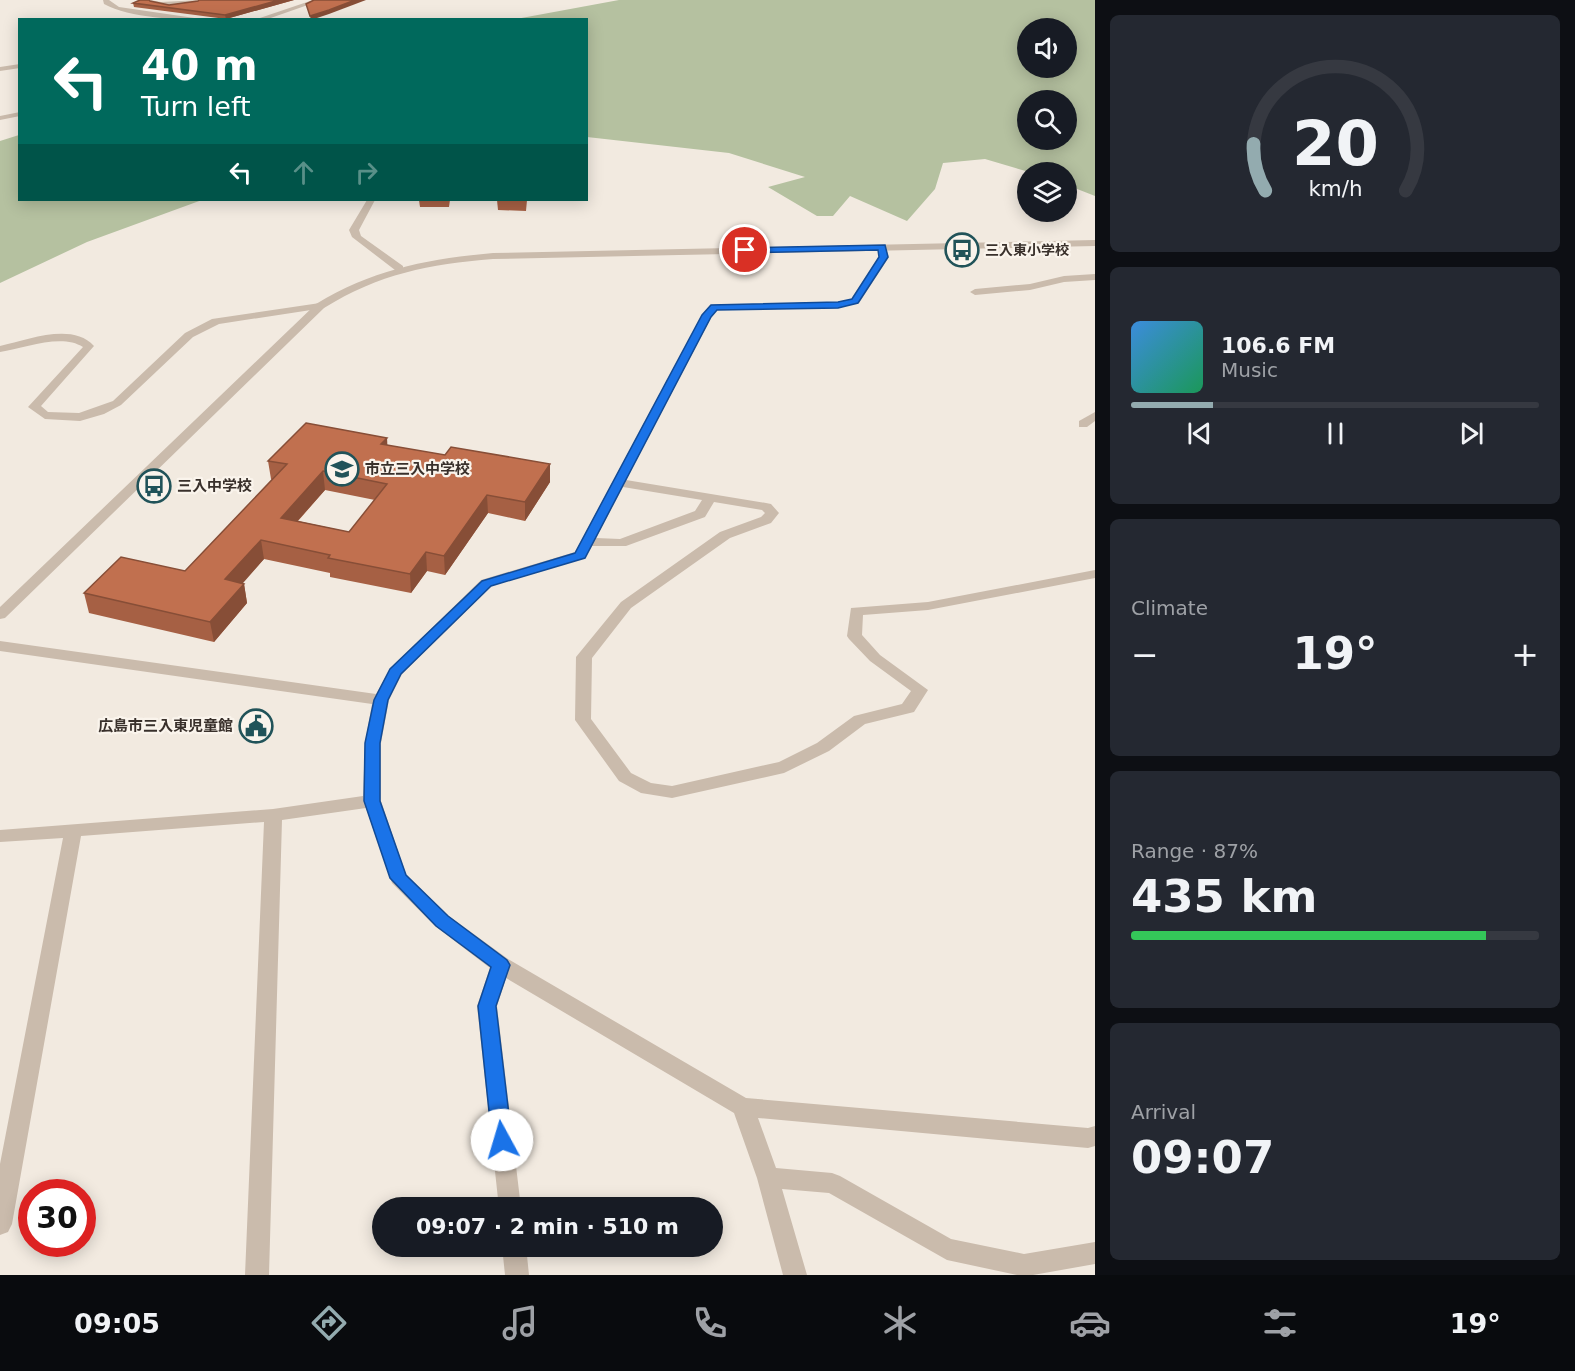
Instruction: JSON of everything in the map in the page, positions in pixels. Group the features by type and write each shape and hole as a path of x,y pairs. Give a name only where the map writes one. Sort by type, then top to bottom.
{"street":[{"path":"106,0 106,3 117,9 189,18"},
{"path":"153,0 160,4 196,3 199,0"},
{"path":"263,18 318,0"},
{"path":"117,9 119,18"},
{"path":"0,69 18,66"},
{"path":"0,118 18,114"},
{"path":"370,201 354,230 357,237 399,268"},
{"path":"0,615 320,306 362,281 399,268 437,260 493,256 1095,243"},
{"path":"882,247 884,257 855,301 838,305 714,307 707,315 580,555 486,584 395,672 381,700 373,743 372,801 398,878 442,921 501,965 743,1107 1088,1138 1095,1136"},
{"path":"975,292 1030,287 1064,279 1095,277"},
{"path":"0,350 57,338 77,338 89,346 74,365 47,388 34,407 45,415 80,417 117,403 189,335 216,321 320,306"},
{"path":"1083,424 1095,416"},
{"path":"618,482 766,507 772,513 766,520 726,535 626,605 584,657 583,720 625,777 647,789 672,792 784,767 823,747 860,720 908,708 921,690 875,658 854,636 856,611 928,606 1095,574"},
{"path":"587,542 621,543 700,514 710,497"},
{"path":"0,646 381,700"},
{"path":"0,836 273,815 372,801"},
{"path":"257,1275 273,815"},
{"path":"0,1224 73,831"},
{"path":"501,965 487,1006 509,1197"},
{"path":"743,1107 768,1178 795,1275"},
{"path":"768,1178 832,1183 947,1249 1024,1265 1095,1253"},
{"path":"515,1257 517,1275"}],"green space":[{"path":"619,0 1095,0 1095,196 1077,189 1077,162 1017,162 1017,168 985,159 943,163 935,189 907,221 850,196 833,216 817,216 768,187 805,177 729,153 588,137 588,18 521,18"},
{"path":"18,135 18,201 199,201 87,242 0,283 0,141"}],"building":[{"path":"140,0 169,5 199,0 279,0 225,15 133,3"},
{"path":"314,0 355,0 310,16 306,4"},
{"path":"306,423 387,438 381,444 445,455 451,447 550,464 525,502 487,495 444,556 426,552 410,574 328,558 330,555 261,540 225,579 244,584 210,622 84,593 121,557 185,571 287,464 268,461","holes":["323,471 387,484 349,532 281,518"]}],"place":[{"name":"三入東小学校","path":"962,250"},
{"name":"市立三入中学校","path":"342,469"},
{"name":"三入中学校","path":"154,486"},
{"name":"広島市三入東児童館","path":"256,726"}],"route":[{"path":"502,1140 487,1006 501,965 442,921 398,878 372,801 373,743 381,700 395,672 486,584 580,555 707,315 714,307 838,305 855,301 884,257 882,247 745,250"}]}
